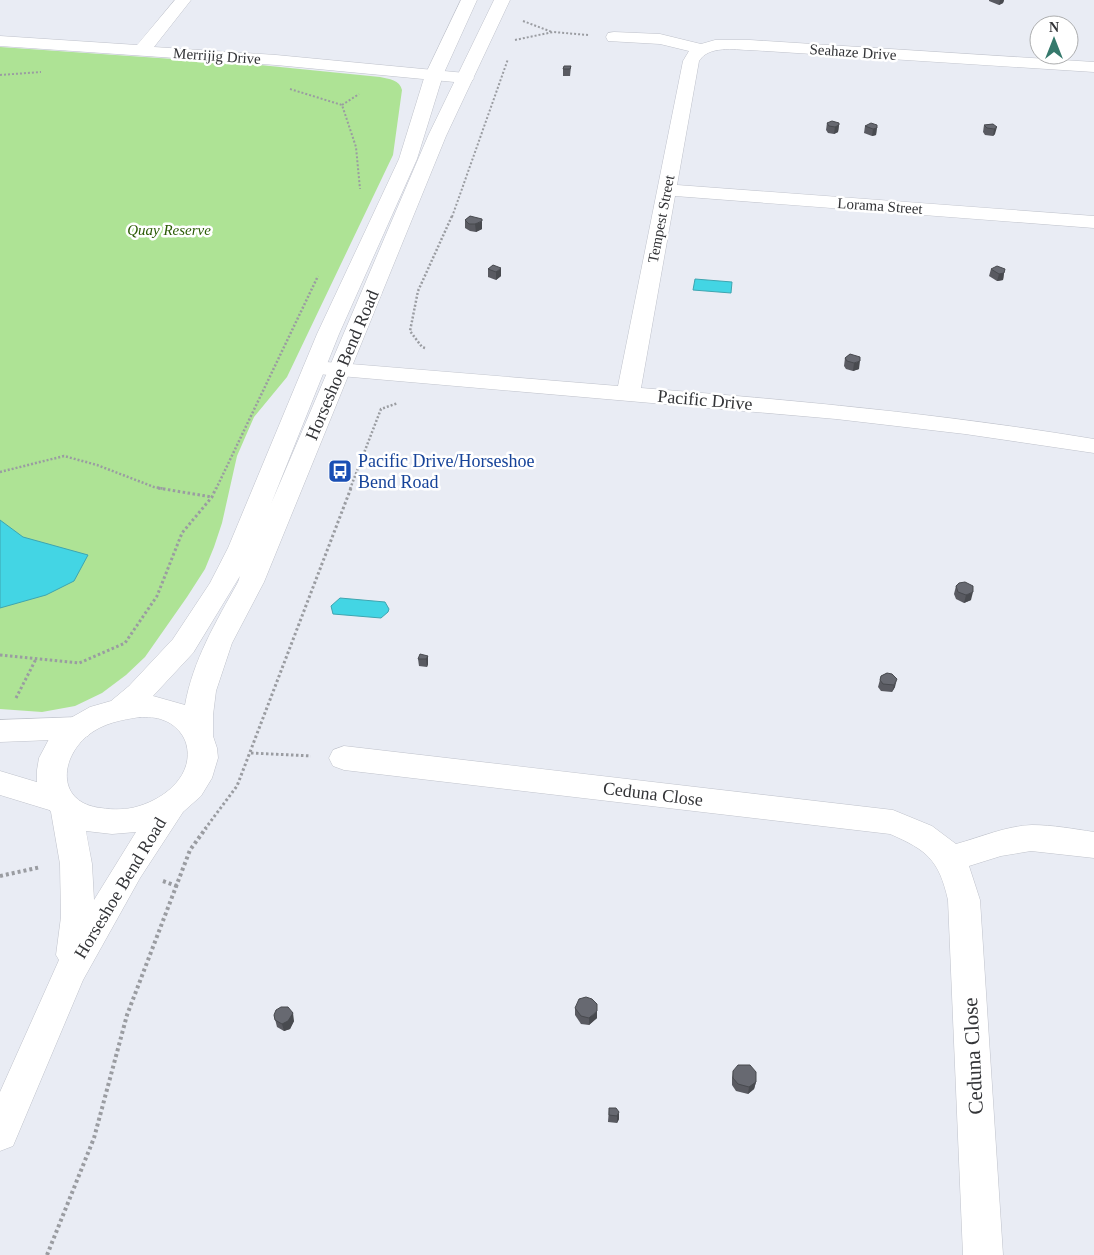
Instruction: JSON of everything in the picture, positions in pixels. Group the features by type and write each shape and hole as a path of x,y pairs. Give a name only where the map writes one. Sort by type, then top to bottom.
{"street":[{"path":"142,50 183,0"},
{"name":"Horseshoe Bend Road","path":"120,709 139,694 183,646 222,586 241,548 314,368 408,159 434,75 470,0"},
{"name":"Horseshoe Bend Road","path":"199,734 198,715 202,692 218,643 250,582 341,370 437,136 502,0"},
{"name":"Seahaze Drive","path":"614,37 660,39 702,50 715,45 750,45 1094,67"},
{"name":"Merrijig Drive","path":"0,41 311,63 465,78"},
{"name":"Tempest Street","path":"628,393 691,61 694,55 702,50"},
{"name":"Lorama Street","path":"667,190 1094,222"},
{"name":"Pacific Drive","path":"314,368 628,393 938,423 1094,446"},
{"path":"0,783 62,804 82,818 104,822 128,821 151,815 172,803 190,788 201,770 204,751 199,734 189,722 176,713 159,708 140,706 120,709 98,716 78,728 61,745 52,764 51,784 62,804"},
{"path":"0,731 78,728"},
{"name":"Ceduna Close","path":"344,758 893,822 928,838 940,847 951,859 962,885 964,900 983,1255"},
{"name":"Horseshoe Bend Road","path":"0,1134 69,974 129,870 172,803"},
{"name":"Horseshoe Bend Road","path":"62,804 77,860 79,888 77,929 69,974"},
{"path":"951,859 994,845 1030,838 1094,846"}],"path":[{"path":"523,21 553,32 614,37"},
{"path":"515,40 553,32"},
{"path":"0,76 45,71"},
{"path":"282,87 342,105 356,147 360,188 356,197"},
{"path":"0,655 79,663 125,643 157,596 182,533 212,497 322,268"},
{"path":"0,472 64,456 97,464 154,487 212,497"},
{"path":"14,703 36,659"},
{"path":"47,1255 94,1138 127,1015 190,850 237,786 251,753 344,758"}],"green space":[{"name":"Quay Reserve","path":"0,47 260,65 380,77 397,82 402,90 393,155 287,377 254,417 237,456 222,523 205,569 145,657 126,675 102,693 75,706 42,712 0,709"}],"water":[{"path":"695,279 732,282 731,293 693,290"},
{"path":"0,520 23,537 88,555 74,581 46,595 0,608"},
{"path":"340,598 385,602 389,609 381,618 333,614 331,606"}],"building":[{"path":"564,66 571,66 570,69 563,69"},
{"path":"832,121 839,123 839,125 835,127 829,126 827,123"},
{"path":"871,123 877,125 877,128 873,129 865,126"},
{"path":"993,124 997,127 994,129 987,128 984,125"},
{"path":"470,216 482,219 482,221 469,224 465,220"},
{"path":"493,265 501,268 496,272 488,269"},
{"path":"997,266 1005,269 1004,273 999,274 991,269"},
{"path":"850,354 860,357 860,361 854,363 847,361 845,358"},
{"path":"965,582 973,586 973,592 966,595 958,592 956,586 959,583"},
{"path":"420,654 428,656 426,659 418,659"},
{"path":"887,673 892,674 897,679 894,685 883,684 880,680 881,676"},
{"path":"586,997 592,999 597,1004 597,1011 589,1018 581,1016 575,1008 579,999"},
{"path":"281,1007 288,1007 293,1013 288,1021 282,1024 275,1020 274,1015 276,1010"},
{"path":"738,1065 750,1065 756,1072 756,1082 749,1087 738,1084 733,1078 733,1071"},
{"path":"609,1108 616,1108 619,1112 617,1116 609,1115"}],"place":[{"name":"Pacific Drive/Horseshoe Bend Road","path":"340,471"}]}
